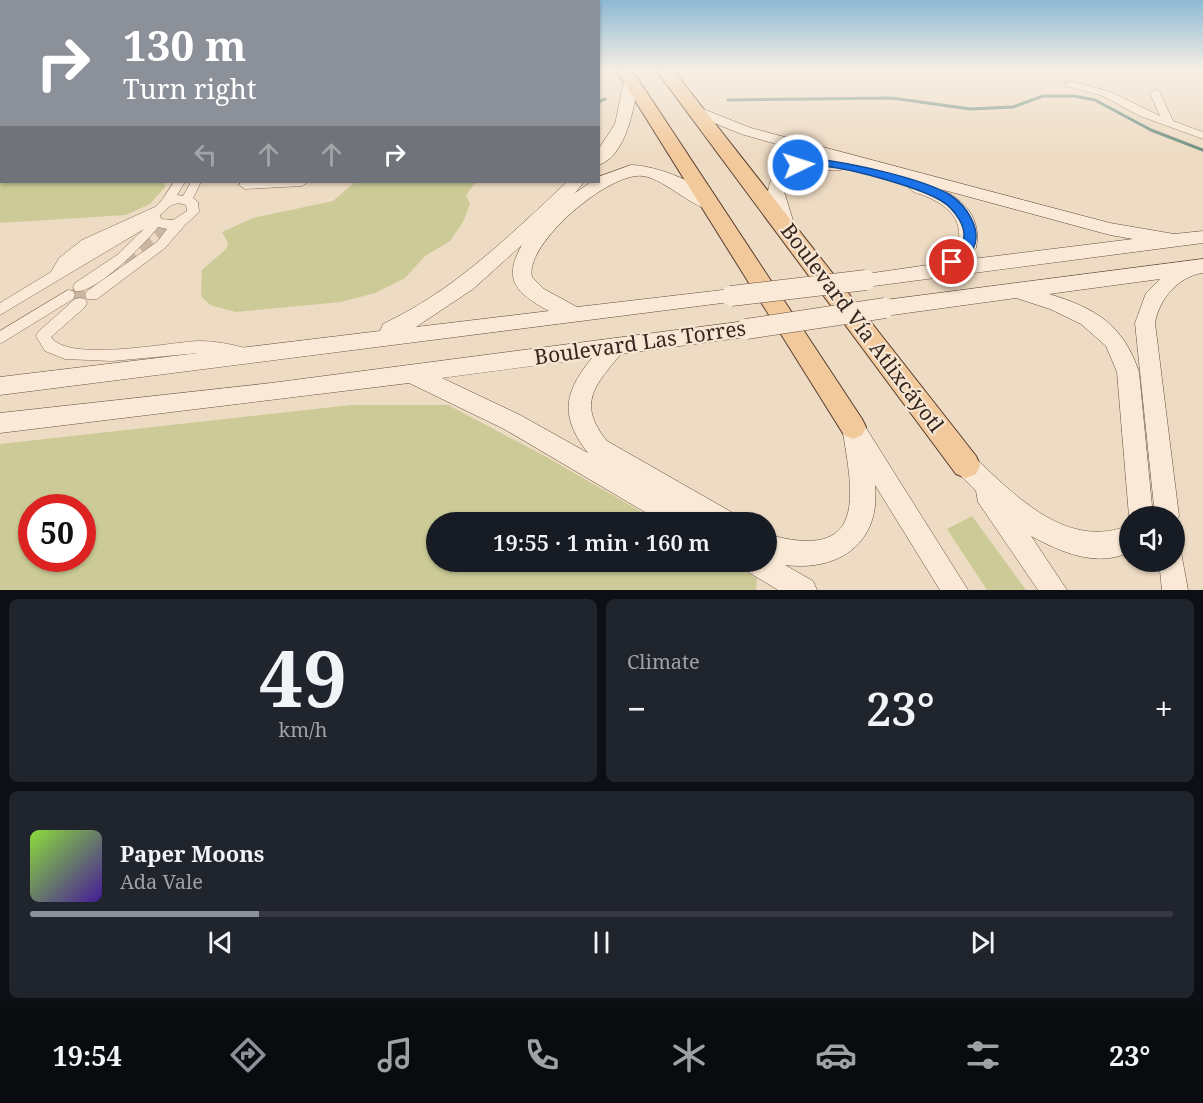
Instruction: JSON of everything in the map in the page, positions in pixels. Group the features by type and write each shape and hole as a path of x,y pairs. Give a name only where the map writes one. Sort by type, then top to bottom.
{"main road":[{"path":"600,158 617,140 626,120 627,98"},
{"path":"641,98 853,427 954,590"},
{"name":"Boulevard Vía Atlixcáyotl","path":"684,98 966,465 1054,590"},
{"path":"693,109 746,131 1110,229 1172,240"},
{"path":"787,229 774,198 777,180 782,174 808,163 842,166 924,189 955,205 968,222 970,241 963,254 941,270"},
{"path":"600,182 621,172 648,172 670,180 710,205"},
{"path":"368,340 410,322 442,304 477,276 575,183"},
{"path":"575,315 544,298 526,284 520,273 519,263 531,243 598,183"},
{"name":"Boulevard Las Torres","path":"0,386 1203,237"},
{"path":"1166,506 1145,323 1152,296 1163,284 1199,266"},
{"name":"Boulevard Las Torres","path":"0,423 77,412 271,392 408,372 614,348 885,308 1199,266"},
{"path":"1014,292 1058,303 1089,317 1102,327 1120,349 1128,372 1141,506"},
{"path":"614,348 597,366 580,394 578,418 586,435 599,449 707,512"},
{"path":"408,372 512,422 669,512"},
{"path":"777,550 793,555 830,550 857,528 863,510 863,499 853,427"},
{"path":"966,465 1019,513 1053,533 1090,545 1108,546 1119,543"},
{"path":"773,572 804,590"},
{"path":"1173,572 1175,590"}],"street":[{"path":"1114,98 1144,114 1203,136"},
{"path":"1157,98 1169,124"},
{"path":"178,183 139,243 78,296 42,336 43,342 53,352 70,356 200,347 225,349 247,355"},
{"path":"55,275 59,265 70,255 115,227 158,213 187,200 196,183"},
{"path":"245,184 274,183"},
{"path":"0,338 78,296 161,245 180,222 193,212 192,202 187,200"},
{"path":"158,213 162,225 180,222"},
{"path":"0,310 158,213"},
{"path":"121,235 133,234 140,239 139,243"}],"shaded area":[{"path":"0,183 164,183 165,187 150,204 126,215 0,223"},
{"path":"354,183 475,183 466,195 470,204 463,222 450,241 425,256 405,278 375,293 341,302 236,312 210,305 201,296 202,270 226,249 228,243 222,232 253,218 333,201"},
{"path":"351,405 448,405 543,455 642,512 426,512 426,572 746,572 757,578 756,590 0,590 0,444"},
{"path":"972,516 1026,590 987,590 947,529"}],"waterway":[{"path":"728,100 892,98 970,109 1013,107 1039,98"},
{"path":"1082,98 1095,100 1151,130 1203,150"},
{"path":"600,101 605,99"}],"tunnel":[{"path":"72,298 175,224"}],"route":[{"path":"798,165 817,162 842,166 924,189 946,198 963,213 970,232 968,248 952,262"}]}
